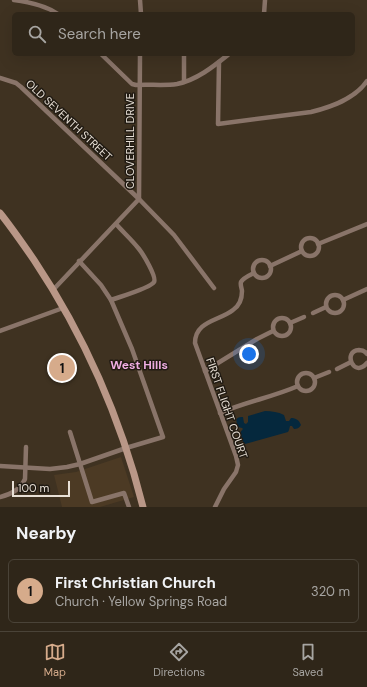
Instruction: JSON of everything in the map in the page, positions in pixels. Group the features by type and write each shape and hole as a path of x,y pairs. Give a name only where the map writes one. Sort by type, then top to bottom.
{"main road":[{"path":"0,213 53,290 95,371 126,448 143,507"}],"street":[{"path":"14,0 27,1 48,8 55,12"},
{"path":"140,0 140,12"},
{"path":"264,0 264,12"},
{"path":"103,56 132,84 136,85 177,84 184,82 195,78 226,56"},
{"name":"CLOVERHILL DRIVE","path":"53,290 139,199 140,56"},
{"path":"184,56 184,82"},
{"path":"219,62 218,124 324,109 355,94 367,81"},
{"name":"OLD SEVENTH STREET","path":"0,78 16,83 21,87 139,199 174,235 214,288"},
{"path":"111,300 142,290 153,284 155,281 155,278 140,250 116,224"},
{"path":"318,244 367,224"},
{"path":"306,239 313,239 318,244 319,247 316,254 306,256 302,251 303,241 306,239"},
{"path":"270,266 302,251"},
{"path":"0,466 59,468 80,464 163,437 132,349 111,300 101,285 79,261"},
{"path":"258,261 265,261 270,266 270,272 265,277 258,277 254,273 253,266 258,261"},
{"name":"FIRST FLIGHT COURT","path":"215,507 220,496 236,472 238,465 196,343 197,334 205,324 232,311 238,305 242,295 242,280 254,273"},
{"path":"343,300 367,289"},
{"path":"334,295 341,297 343,300 343,306 340,311 334,313 330,312 326,307 326,300 331,296 334,295"},
{"path":"313,313 326,307"},
{"path":"0,331 63,308"},
{"path":"290,323 304,317"},
{"path":"282,318 290,323 290,330 285,335 278,336 273,331 274,322 278,319 282,318"},
{"path":"205,371 257,339 273,331"},
{"path":"367,354 364,351 356,350 350,357 351,362 358,368 363,367 367,363"},
{"path":"336,369 351,362"},
{"path":"314,378 329,372"},
{"path":"302,374 311,375 314,378 314,385 310,390 303,390 298,386 297,382 302,374"},
{"path":"220,413 233,407 298,386"},
{"path":"70,432 92,502 124,493 129,507"},
{"path":"0,497 16,492 21,487 25,479 26,447"}],"shaded area":[{"path":"121,457 134,497 100,507 62,507 54,475 76,472"}],"water":[{"path":"265,411 284,415 286,421 289,421 291,418 296,419 301,425 299,428 295,429 290,426 288,432 245,444 242,441 241,436 241,431 243,429 238,427 237,419 243,417 244,423 246,424 248,422 248,416"}],"place":[{"name":"First Christian Church","path":"62,368"}],"district":[{"name":"West Hills","path":"139,365"}]}
